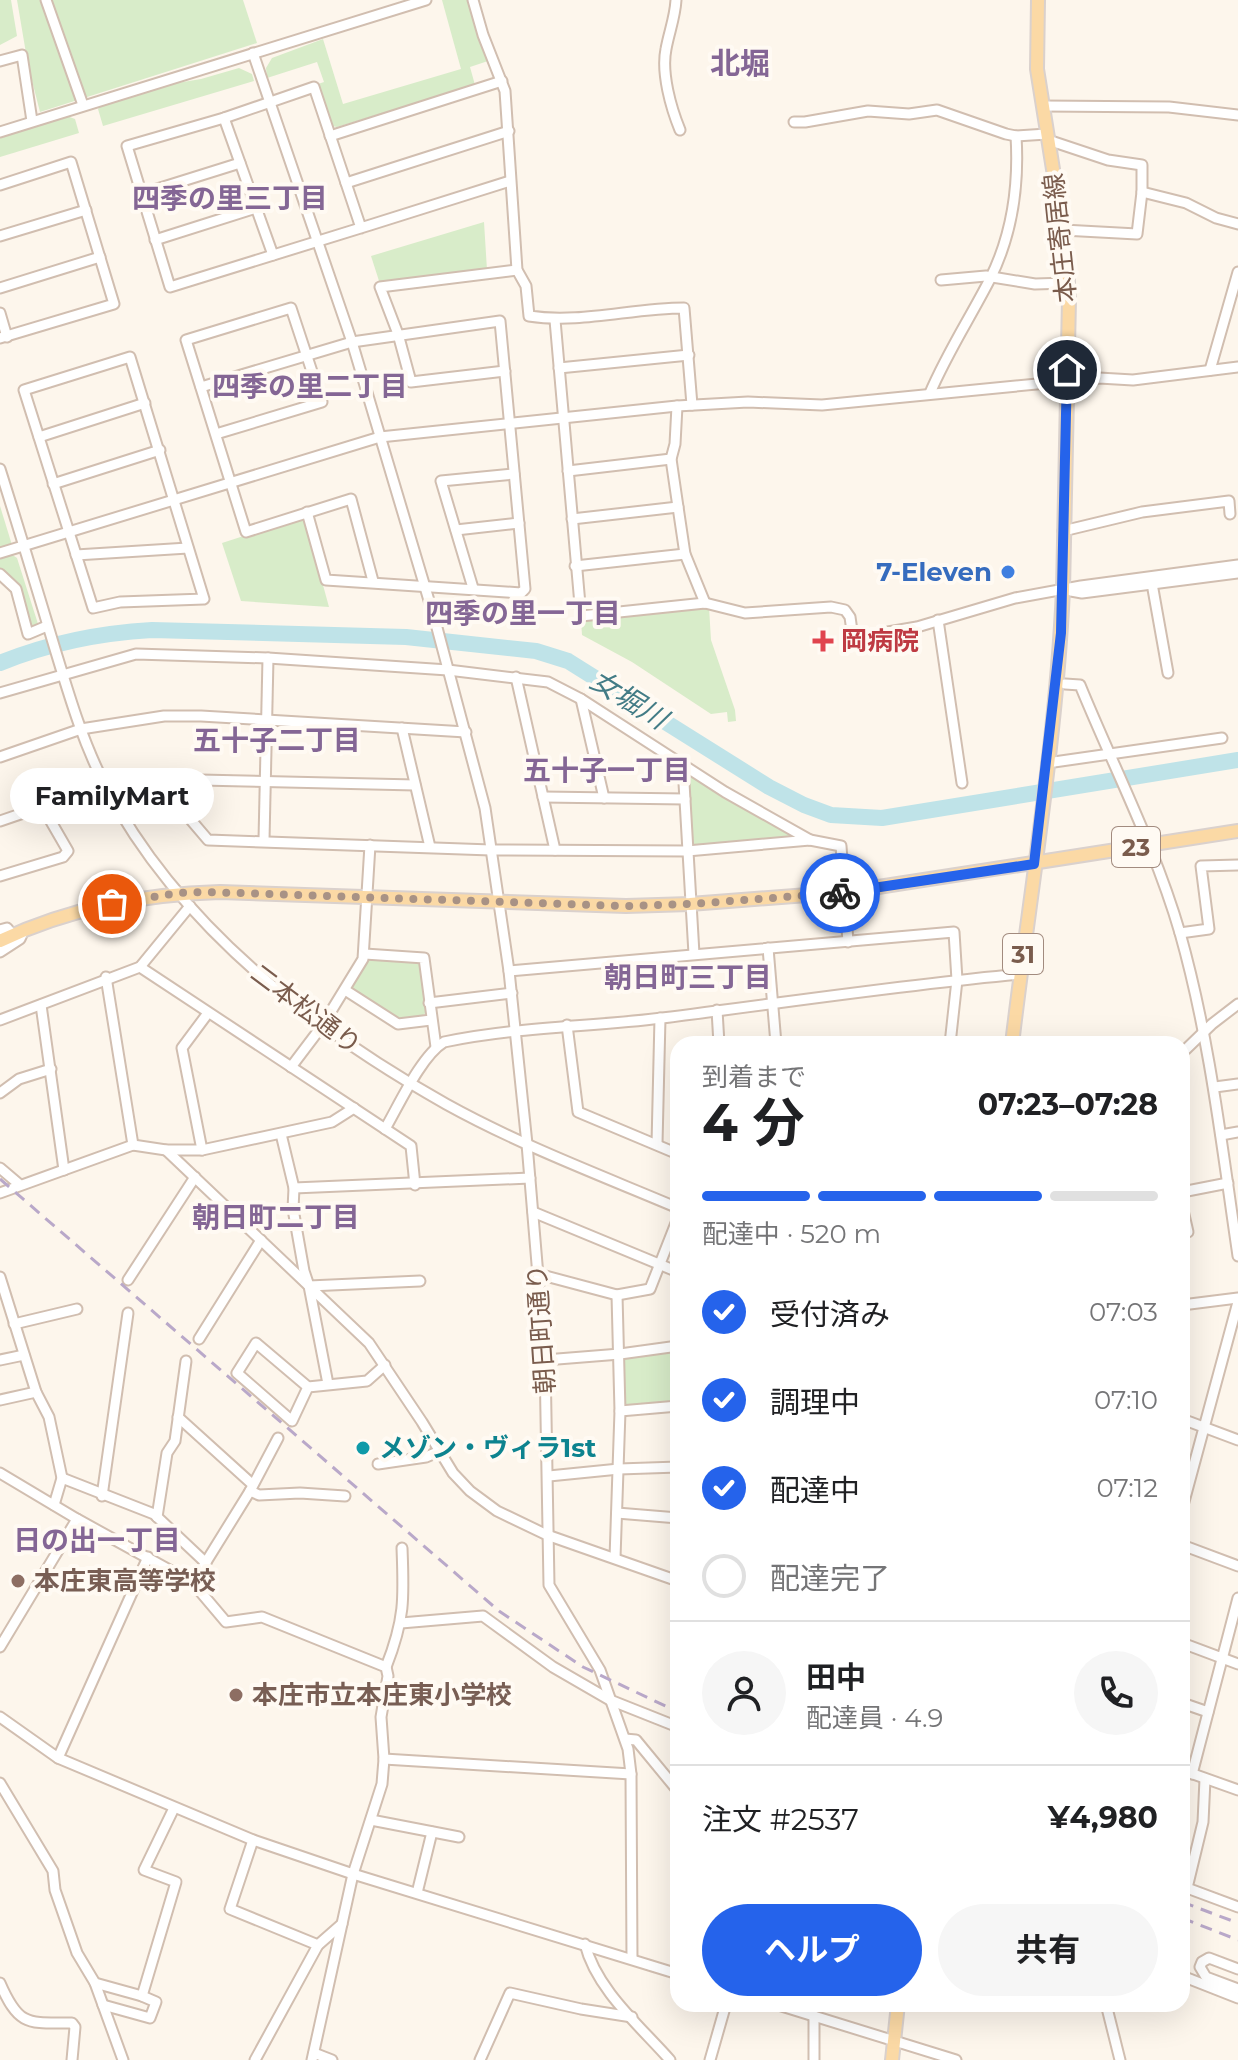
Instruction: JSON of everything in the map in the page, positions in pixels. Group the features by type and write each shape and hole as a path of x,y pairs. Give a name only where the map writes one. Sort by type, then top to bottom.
{"main road":[{"name":"本庄寄居線","path":"1034,864 1047,765 1063,590 1067,381 1067,283 1063,230 1036,44 1038,0"},
{"name":"23","path":"0,941 85,910 177,893 626,906 690,904 846,892 1238,831"},
{"name":"31","path":"1013,1036 1034,864"},
{"path":"892,2060 897,2012"}],"street":[{"path":"46,0 83,105"},
{"path":"0,132 426,0"},
{"path":"473,0 502,81 509,131 517,270 526,286 529,316 555,320 656,308 684,308 692,405"},
{"path":"676,0 665,58 675,118 680,130"},
{"name":"朝日町通り","path":"253,53 352,342 436,624 485,808 512,993 533,1212 545,1360 549,1585 597,1663 625,1739 631,1774 632,1959"},
{"path":"0,61 22,55 32,121"},
{"path":"330,136 502,81"},
{"path":"361,228 314,87 224,118 127,146 170,287 315,241 361,228 510,181"},
{"path":"1043,106 1169,107 1238,115"},
{"path":"794,122 868,111 909,114 937,110 981,127 1016,136 1048,137 1108,160 1142,165 1137,234 1063,230"},
{"path":"224,118 273,255"},
{"path":"346,183 509,131"},
{"path":"930,393 945,356 991,276 1014,203 1018,170 1016,136"},
{"path":"0,185 71,162 114,304 3,338 0,313"},
{"path":"141,194 240,163"},
{"path":"1142,192 1186,203 1216,218 1238,224"},
{"path":"155,240 256,208"},
{"path":"0,236 86,210"},
{"path":"0,288 100,257"},
{"path":"505,371 411,382 398,334 380,287 517,270"},
{"path":"1210,370 1238,272"},
{"path":"941,280 991,276 1035,284 1067,283"},
{"path":"216,434 322,402 291,308 186,340 246,532 351,499 373,581"},
{"path":"555,320 581,616 708,603 745,613 821,607 845,610 850,617 853,638 917,627 1003,600 1063,590 1082,593 1238,565"},
{"path":"201,387 352,342 500,321 525,589 521,593 326,580 307,512"},
{"path":"559,368 689,355"},
{"path":"130,357 204,599 120,602 93,608 39,437 24,390 130,357"},
{"path":"0,553 380,437 677,406 748,402 822,405 1099,378 1133,380 1238,367"},
{"path":"39,437 145,403"},
{"path":"677,406 671,459 685,554 708,603"},
{"path":"53,484 160,450"},
{"path":"568,471 671,459"},
{"name":"二本松通り","path":"0,469 81,729 105,785 139,841 177,893 244,962 322,1026 412,1083 447,1105 527,1144 670,1205"},
{"path":"473,588 441,481 514,474"},
{"path":"1063,531 1142,512 1229,501 1230,514"},
{"path":"572,519 678,507"},
{"path":"456,530 519,523"},
{"path":"76,555 188,548"},
{"path":"575,566 685,554"},
{"path":"1152,580 1238,573"},
{"path":"0,574 16,589 28,634 48,627"},
{"path":"1152,580 1168,673"},
{"path":"938,620 962,783"},
{"path":"0,693 136,654 447,668 548,682 581,699 683,766 810,840"},
{"path":"264,840 268,658"},
{"path":"516,677 555,850"},
{"path":"1065,684 1080,685 1150,844 1180,933 1215,1087 1235,1215 1238,1256"},
{"path":"581,699 604,798"},
{"path":"0,757 81,729 164,716 266,719 466,732"},
{"path":"402,728 430,847"},
{"path":"1047,765 1110,758 1222,738"},
{"path":"683,766 694,954"},
{"path":"0,821 105,785 156,779 415,785"},
{"path":"156,779 208,840 491,850 687,851 810,840 841,846 848,942"},
{"path":"543,797 685,799"},
{"path":"0,876 63,857 68,851 42,806"},
{"path":"291,1067 322,1026 365,954 370,845"},
{"path":"1180,933 1209,929 1201,866 1238,865"},
{"path":"0,1020 106,977 140,967 190,906"},
{"path":"0,930 7,928 19,933 20,939 0,952"},
{"path":"509,971 954,932 957,980 951,1036"},
{"path":"768,948 775,1036"},
{"path":"365,954 424,958 436,1047"},
{"path":"140,967 411,1146 415,1185"},
{"path":"385,1129 436,1047 457,1039 515,1030 660,1018 1020,974"},
{"path":"106,977 133,1145"},
{"path":"345,990 398,1024 431,1020"},
{"path":"429,1003 512,993"},
{"path":"1190,1045 1238,1004"},
{"path":"41,1005 64,1170"},
{"path":"717,1010 719,1036"},
{"path":"202,1150 182,1048 208,1013"},
{"path":"657,1144 660,1018"},
{"path":"567,1025 578,1112 670,1150"},
{"path":"0,1093 19,1079 51,1069"},
{"path":"1215,1087 1238,1084"},
{"path":"0,1193 133,1145 166,1150 202,1150 332,1122 354,1108"},
{"path":"1221,1135 1238,1132"},
{"path":"281,1134 294,1188 293,1209 328,1384"},
{"path":"166,1150 369,1343 453,1473 470,1491 497,1511 547,1535 670,1578"},
{"path":"0,1168 20,1185"},
{"path":"128,1280 195,1177"},
{"path":"294,1188 530,1178"},
{"path":"1190,1190 1228,1183"},
{"path":"533,1212 670,1269"},
{"path":"538,1274 617,1295 650,1289 670,1239"},
{"path":"199,1339 261,1240"},
{"path":"0,1277 36,1392 49,1417 62,1478 54,1505"},
{"path":"309,1286 420,1281"},
{"path":"615,1558 620,1411 617,1295"},
{"path":"1190,1304 1238,1300 1190,1478"},
{"path":"14,1324 77,1309"},
{"path":"102,1496 128,1313"},
{"path":"308,1387 292,1421 237,1373 256,1343 308,1387 367,1381 385,1365"},
{"path":"545,1360 670,1347"},
{"path":"0,1360 24,1355"},
{"path":"157,1517 167,1453 175,1441 186,1361"},
{"path":"0,1400 36,1392"},
{"path":"620,1411 670,1407"},
{"path":"178,1417 259,1495 300,1493 345,1496"},
{"path":"1190,1422 1238,1440"},
{"path":"193,1583 278,1438"},
{"path":"378,1464 426,1457 440,1451"},
{"path":"549,1476 670,1467"},
{"path":"0,1473 193,1583 226,1622 262,1617 386,1667"},
{"path":"62,1478 157,1517 206,1563"},
{"path":"617,1513 670,1517"},
{"path":"0,1647 77,1519"},
{"path":"332,2060 313,2056 353,1874 382,1784 381,1717 388,1676 386,1667 404,1604 402,1548"},
{"path":"1190,1548 1238,1566"},
{"path":"58,1758 148,1557"},
{"path":"1190,1763 1208,1712 1238,1598"},
{"path":"401,1623 483,1616 553,1667 610,1700 670,1724"},
{"path":"1190,1646 1238,1664"},
{"path":"1190,1706 1208,1712"},
{"path":"0,1717 58,1758 253,1840 670,1971"},
{"path":"625,1739 636,1740 670,1781"},
{"path":"384,1759 631,1774"},
{"path":"1190,1773 1238,1790"},
{"path":"1190,1876 1203,1822 1205,1779"},
{"path":"0,1783 53,1871 55,1890 77,1953 95,1983 123,2060"},
{"path":"142,1996 176,1882 144,1870 174,1808"},
{"path":"371,1820 459,1837"},
{"path":"417,1893 432,1832"},
{"path":"253,1840 230,1909 318,1945"},
{"path":"1190,1889 1238,1907"},
{"path":"255,2060 318,1945 342,1924"},
{"path":"585,1944 588,1958 612,1995 670,2060"},
{"path":"1238,1969 1209,1958 1200,1967 1206,1977 1238,1989"},
{"path":"1190,1979 1238,1998"},
{"path":"0,1983 9,2004 26,2020 32,2023 72,2023 75,2027 72,2060"},
{"path":"95,1983 156,2002 150,2018 103,2005"},
{"path":"480,2060 510,1993 632,2017"},
{"path":"710,2060 724,2012"},
{"path":"808,2012 956,2060"},
{"path":"1108,2012 1120,2060"},
{"path":"814,2016 814,2060"}],"green space":[{"path":"0,0 11,0 17,36 0,45"},
{"path":"17,0 243,0 257,43 40,112"},
{"path":"442,0 467,0 488,61 470,67 475,85 337,127 332,126 318,84 324,82 317,62 267,78 266,68 272,58 323,39 343,104 461,69"},
{"path":"239,68 252,74 254,81 103,126 98,109 102,104 159,86"},
{"path":"67,116 75,119 79,133 0,157 0,136"},
{"path":"484,222 487,270 380,284 371,256"},
{"path":"0,506 12,545 0,549"},
{"path":"300,518 306,523 329,607 241,601 222,543"},
{"path":"11,554 17,558 39,627 31,630 17,585 0,572 0,557"},
{"path":"709,607 711,640 736,721 728,722 727,712 711,714 632,662 582,635 581,620"},
{"path":"690,775 790,834 790,839 696,848 693,845 687,780"},
{"path":"366,960 417,960 421,963 427,1012 400,1019 352,990"},
{"path":"670,1350 670,1402 627,1405 624,1402 626,1358"}],"waterway":[{"name":"女堀川","path":"0,663 75,640 152,630 406,637 536,651 568,661 769,787 831,815 882,818 1238,760"}],"railway":[{"path":"0,1179 499,1611 583,1667 670,1708"},
{"path":"1190,1905 1238,1923"},
{"path":"1190,1921 1238,1940"}],"way so far":[{"path":"112,904 177,893 207,892 626,906 840,893"}],"place":[{"name":"7-Eleven","path":"1008,572"},
{"name":"岡病院","path":"823,641"},
{"name":"FamilyMart","path":"112,904"},
{"name":"メゾン・ヴィラ1st","path":"363,1448"},
{"name":"本庄東高等学校","path":"18,1581"},
{"name":"本庄市立本庄東小学校","path":"236,1695"}],"district":[{"name":"北堀","path":"740,63"},
{"name":"四季の里三丁目","path":"230,198"},
{"name":"四季の里二丁目","path":"310,386"},
{"name":"四季の里一丁目","path":"523,613"},
{"name":"五十子二丁目","path":"277,740"},
{"name":"五十子一丁目","path":"607,770"},
{"name":"朝日町三丁目","path":"688,977"},
{"name":"朝日町二丁目","path":"276,1217"},
{"name":"日の出一丁目","path":"97,1540"}],"route":[{"path":"840,893 1034,864 1061,633 1067,370"}]}
